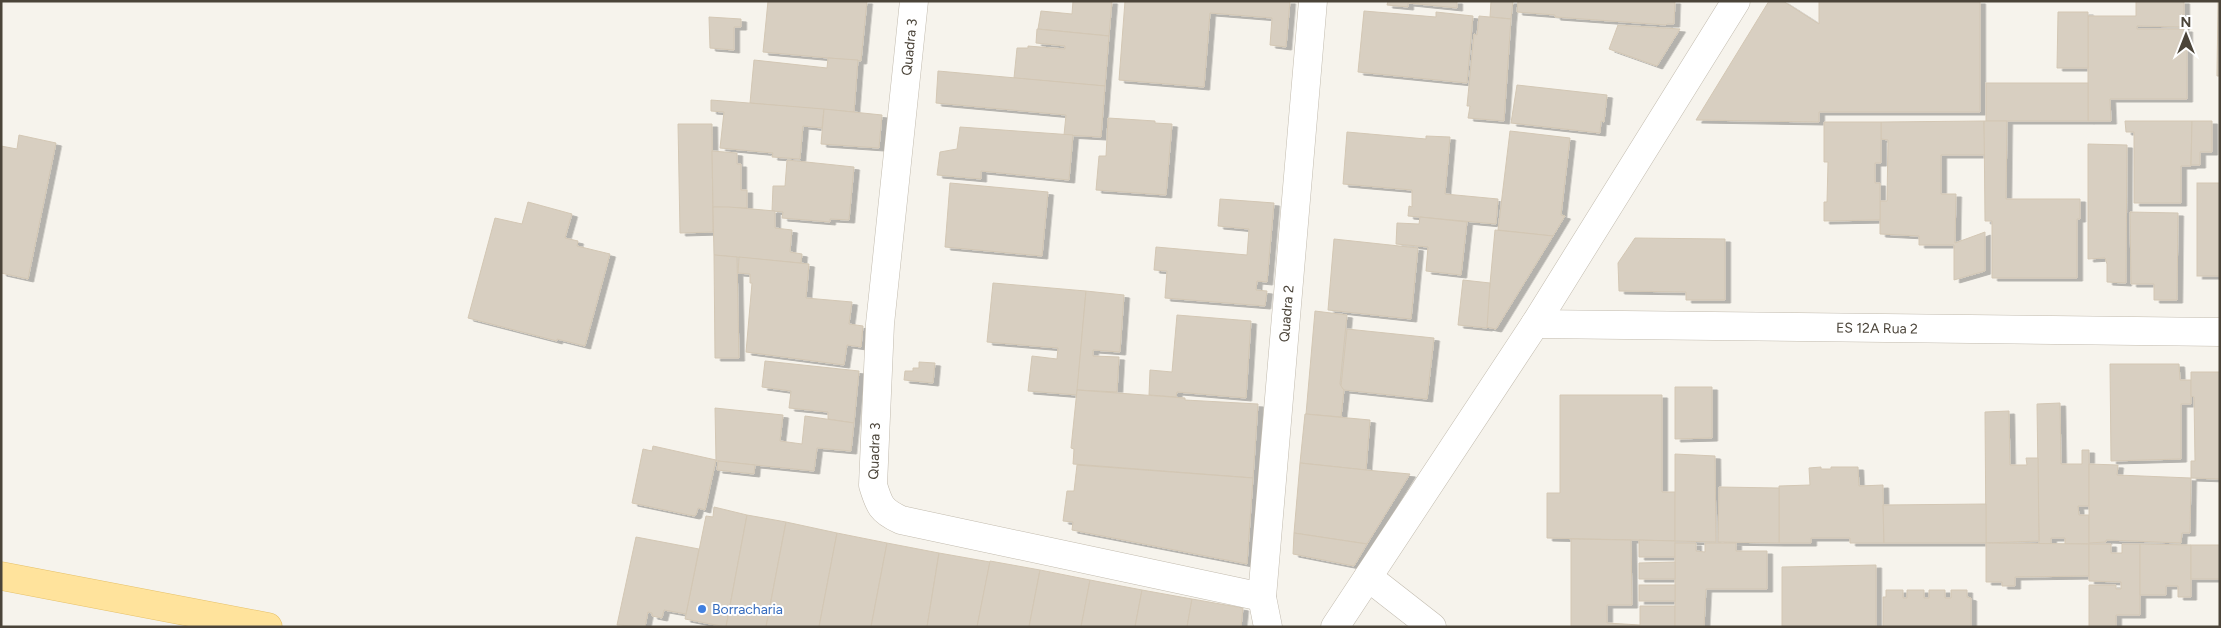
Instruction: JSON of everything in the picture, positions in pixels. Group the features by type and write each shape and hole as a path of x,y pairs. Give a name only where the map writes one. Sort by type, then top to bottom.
{"main road":[{"path":"1,576 268,627"}],"street":[{"name":"Quadra 3","path":"914,1 880,324 873,484 878,503 888,514 901,520 1262,597"},
{"name":"Quadra 2","path":"1268,627 1262,597 1313,1"},
{"path":"1714,35 1717,1"},
{"path":"1335,627 1535,324 1736,1"},
{"name":"ES 12A Rua 2","path":"1535,324 2220,332"},
{"path":"1368,577 1432,627"}],"building":[{"path":"768,1 867,1 861,61 763,52"},
{"path":"1073,1 1112,1 1109,36 1038,29 1041,11 1072,14"},
{"path":"1125,1 1290,1 1286,47 1270,45 1272,18 1210,13 1204,87 1119,80"},
{"path":"1388,1 1457,1 1457,8 1408,3 1408,7 1387,5"},
{"path":"1491,1 1513,1 1511,19 1490,17"},
{"path":"1518,1 1675,1 1674,24 1555,17 1555,15 1517,12"},
{"path":"1769,1 1783,1 1819,24 1819,1 1980,1 1980,112 1819,112 1819,122 1696,120"},
{"path":"2136,1 2184,1 2184,27 2137,26 2137,29 2187,29 2187,99 2110,99 2111,121 2088,121 2088,16 2136,16"},
{"path":"2218,1 2220,1 2220,76 2217,76"},
{"path":"1364,11 1436,17 1436,12 1473,16 1467,83 1358,72"},
{"path":"2058,12 2088,12 2088,68 2057,68"},
{"path":"1479,16 1511,19 1504,121 1468,118 1470,106 1467,106 1474,34 1477,35"},
{"path":"709,17 741,19 741,27 734,27 734,50 710,48"},
{"path":"1618,25 1680,29 1657,66 1609,49"},
{"path":"1037,29 1109,36 1105,86 1014,78 1017,48 1028,48 1028,46 1065,49 1065,46 1036,43"},
{"path":"828,58 858,60 854,112 750,103 754,60 827,68"},
{"path":"938,71 1105,86 1101,137 1064,135 1066,115 936,103"},
{"path":"1986,83 2088,83 2088,121 1986,121"},
{"path":"1517,85 1607,95 1604,122 1601,121 1600,133 1511,123"},
{"path":"711,100 824,109 822,128 803,126 800,159 772,157 773,153 720,148 724,112 711,111"},
{"path":"824,109 882,115 879,148 821,144"},
{"path":"1108,118 1172,124 1166,195 1096,190 1099,156 1106,156"},
{"path":"1984,121 1985,155 1941,155 1941,194 1956,194 1955,243 1985,232 1985,271 1954,280 1954,245 1919,245 1919,236 1880,234 1880,201 1887,201 1888,140 1881,139 1881,122"},
{"path":"1984,121 2007,121 2006,199 2080,199 2080,219 2077,219 2077,278 1992,278 1992,221 1985,221"},
{"path":"2125,121 2192,121 2191,166 2181,166 2181,203 2134,203 2134,132 2126,132"},
{"path":"2192,121 2212,121 2212,152 2200,152 2200,165 2191,165"},
{"path":"1824,122 1881,122 1881,163 1875,163 1875,183 1880,183 1880,220 1824,221 1824,202 1827,202 1828,162 1824,162"},
{"path":"678,124 712,124 713,232 680,233"},
{"path":"960,127 1073,135 1069,180 981,171 981,179 937,175 940,152 957,149"},
{"path":"1510,131 1570,138 1561,215 1565,216 1553,236 1498,230"},
{"path":"1347,132 1426,139 1426,136 1450,137 1445,194 1498,199 1496,224 1408,216 1409,206 1412,207 1412,190 1343,184"},
{"path":"19,135 56,143 28,279 1,273 1,146 17,149"},
{"path":"2088,144 2127,145 2126,283 2107,282 2105,258 2088,259"},
{"path":"712,151 737,153 737,164 741,164 741,190 747,190 747,208 713,207"},
{"path":"787,160 854,167 849,220 830,219 830,222 782,218 783,212 772,211 773,186 785,186"},
{"path":"950,183 1048,192 1042,256 945,247"},
{"path":"2197,183 2220,183 2220,276 2197,276"},
{"path":"1220,199 1274,203 1267,282 1257,281 1256,290 1267,291 1265,306 1165,298 1167,271 1154,270 1156,247 1247,255 1249,229 1218,226"},
{"path":"528,202 572,214 565,238 578,241 577,246 610,254 585,346 557,339 557,341 468,318 495,218 522,224"},
{"path":"713,207 775,211 775,228 792,230 790,252 802,254 801,263 714,255"},
{"path":"2130,212 2178,213 2177,300 2154,300 2154,284 2131,284"},
{"path":"1420,217 1467,222 1461,275 1426,271 1428,247 1396,244 1397,223 1419,224"},
{"path":"1495,230 1553,236 1496,329 1486,327"},
{"path":"1635,238 1725,239 1725,300 1686,300 1686,292 1619,291 1618,263"},
{"path":"1334,239 1418,248 1411,319 1328,310"},
{"path":"714,255 737,257 739,358 715,358"},
{"path":"739,257 809,264 806,298 852,302 849,324 863,326 861,347 847,345 844,365 746,352 752,283 750,283 750,274 738,273"},
{"path":"1463,280 1490,283 1487,328 1458,325"},
{"path":"993,283 1086,291 1077,395 1028,391 1032,356 1057,359 1058,348 987,342"},
{"path":"1086,291 1124,295 1120,352 1093,350 1093,356 1119,357 1117,392 1077,390"},
{"path":"1315,311 1347,315 1340,384 1344,390 1341,417 1306,414"},
{"path":"1177,315 1251,321 1246,398 1177,392 1176,397 1149,395 1150,370 1172,372"},
{"path":"1347,329 1434,338 1427,399 1344,390 1341,386"},
{"path":"765,361 859,371 854,423 828,419 828,412 789,408 791,391 762,387"},
{"path":"919,362 935,363 933,383 904,380 905,371 913,371 913,368 919,368"},
{"path":"2110,364 2179,364 2180,380 2191,380 2191,404 2181,404 2181,459 2111,461"},
{"path":"2191,372 2220,372 2220,479 2191,478 2191,461 2195,461 2194,397 2191,396"},
{"path":"1675,387 1712,387 1712,438 1675,439"},
{"path":"1077,390 1185,398 1185,400 1258,404 1253,478 1073,464 1074,449 1071,448"},
{"path":"1560,395 1662,395 1662,492 1675,492 1675,541 1547,538 1547,493 1560,493"},
{"path":"2060,403 2061,464 2082,464 2082,450 2089,450 2089,506 2078,506 2079,515 2089,515 2089,544 2065,544 2065,538 2051,538 2051,544 2039,544 2037,404"},
{"path":"715,408 783,415 780,441 802,444 805,416 854,423 851,451 817,448 814,471 716,461"},
{"path":"2009,411 2010,465 2027,465 2026,458 2038,458 2039,541 1986,543 1985,412"},
{"path":"1305,414 1370,420 1366,470 1300,463"},
{"path":"653,446 716,460 705,510 698,508 694,516 632,503 643,449 652,451"},
{"path":"1675,454 1715,456 1716,542 1675,541"},
{"path":"718,461 755,465 754,474 717,470"},
{"path":"1300,463 1410,474 1367,544 1294,533"},
{"path":"2089,464 2118,465 2117,475 2191,478 2190,533 2182,533 2181,543 2106,540 2106,542 2089,543"},
{"path":"1077,465 1253,478 1247,564 1072,530 1073,522 1063,521 1067,491 1074,491"},
{"path":"1821,467 1821,469 1831,469 1831,467 1858,467 1859,486 1883,485 1884,543 1850,543 1850,538 1811,538 1811,543 1779,543 1779,486 1810,485 1809,468"},
{"path":"1719,487 1779,488 1779,543 1718,542"},
{"path":"1986,504 1986,543 1884,543 1883,505"},
{"path":"714,507 747,515 726,627 685,619 706,516 713,517"},
{"path":"747,515 786,522 766,627 726,627"},
{"path":"786,522 837,533 819,627 766,627"},
{"path":"837,533 887,543 871,627 819,627"},
{"path":"1294,533 1367,544 1354,566 1293,554"},
{"path":"636,537 699,549 686,614 664,610 662,618 652,616 652,613 648,612 645,627 617,625"},
{"path":"1571,539 1631,540 1632,605 1607,605 1607,623 1640,625 1640,606 1675,606 1675,627 1571,627"},
{"path":"1639,540 1675,541 1675,557 1639,557"},
{"path":"887,543 939,553 927,627 871,627"},
{"path":"1675,543 1696,543 1696,551 1705,552 1705,543 1736,543 1736,551 1767,551 1767,589 1706,589 1704,627 1675,627"},
{"path":"1986,543 2089,544 2089,576 2015,577 2015,586 2002,586 2002,582 1986,582"},
{"path":"2089,544 2111,544 2111,553 2122,553 2122,544 2140,544 2140,615 2116,615 2116,627 2089,627 2089,585 2116,585 2116,589 2121,589 2121,582 2089,581"},
{"path":"2140,544 2191,545 2191,597 2178,597 2178,586 2166,586 2166,595 2140,595"},
{"path":"2191,545 2220,545 2220,579 2191,579"},
{"path":"939,553 990,562 977,627 927,627"},
{"path":"990,561 1040,570 1029,627 977,627"},
{"path":"1675,562 1675,579 1639,579 1639,563"},
{"path":"1876,565 1876,627 1782,627 1782,567"},
{"path":"1040,570 1090,580 1081,627 1029,627"},
{"path":"1090,580 1142,590 1135,627 1081,627"},
{"path":"1639,585 1675,585 1675,601 1639,601"},
{"path":"1142,590 1192,599 1187,627 1135,627"},
{"path":"1886,590 1903,590 1903,598 1907,598 1907,590 1924,590 1924,598 1929,598 1929,590 1945,590 1945,598 1951,598 1951,590 1967,590 1967,597 1971,598 1971,627 1883,627 1883,597 1886,597"},
{"path":"1192,599 1243,608 1241,627 1187,627"}],"place":[{"name":"Borracharia","path":"702,609"}]}
